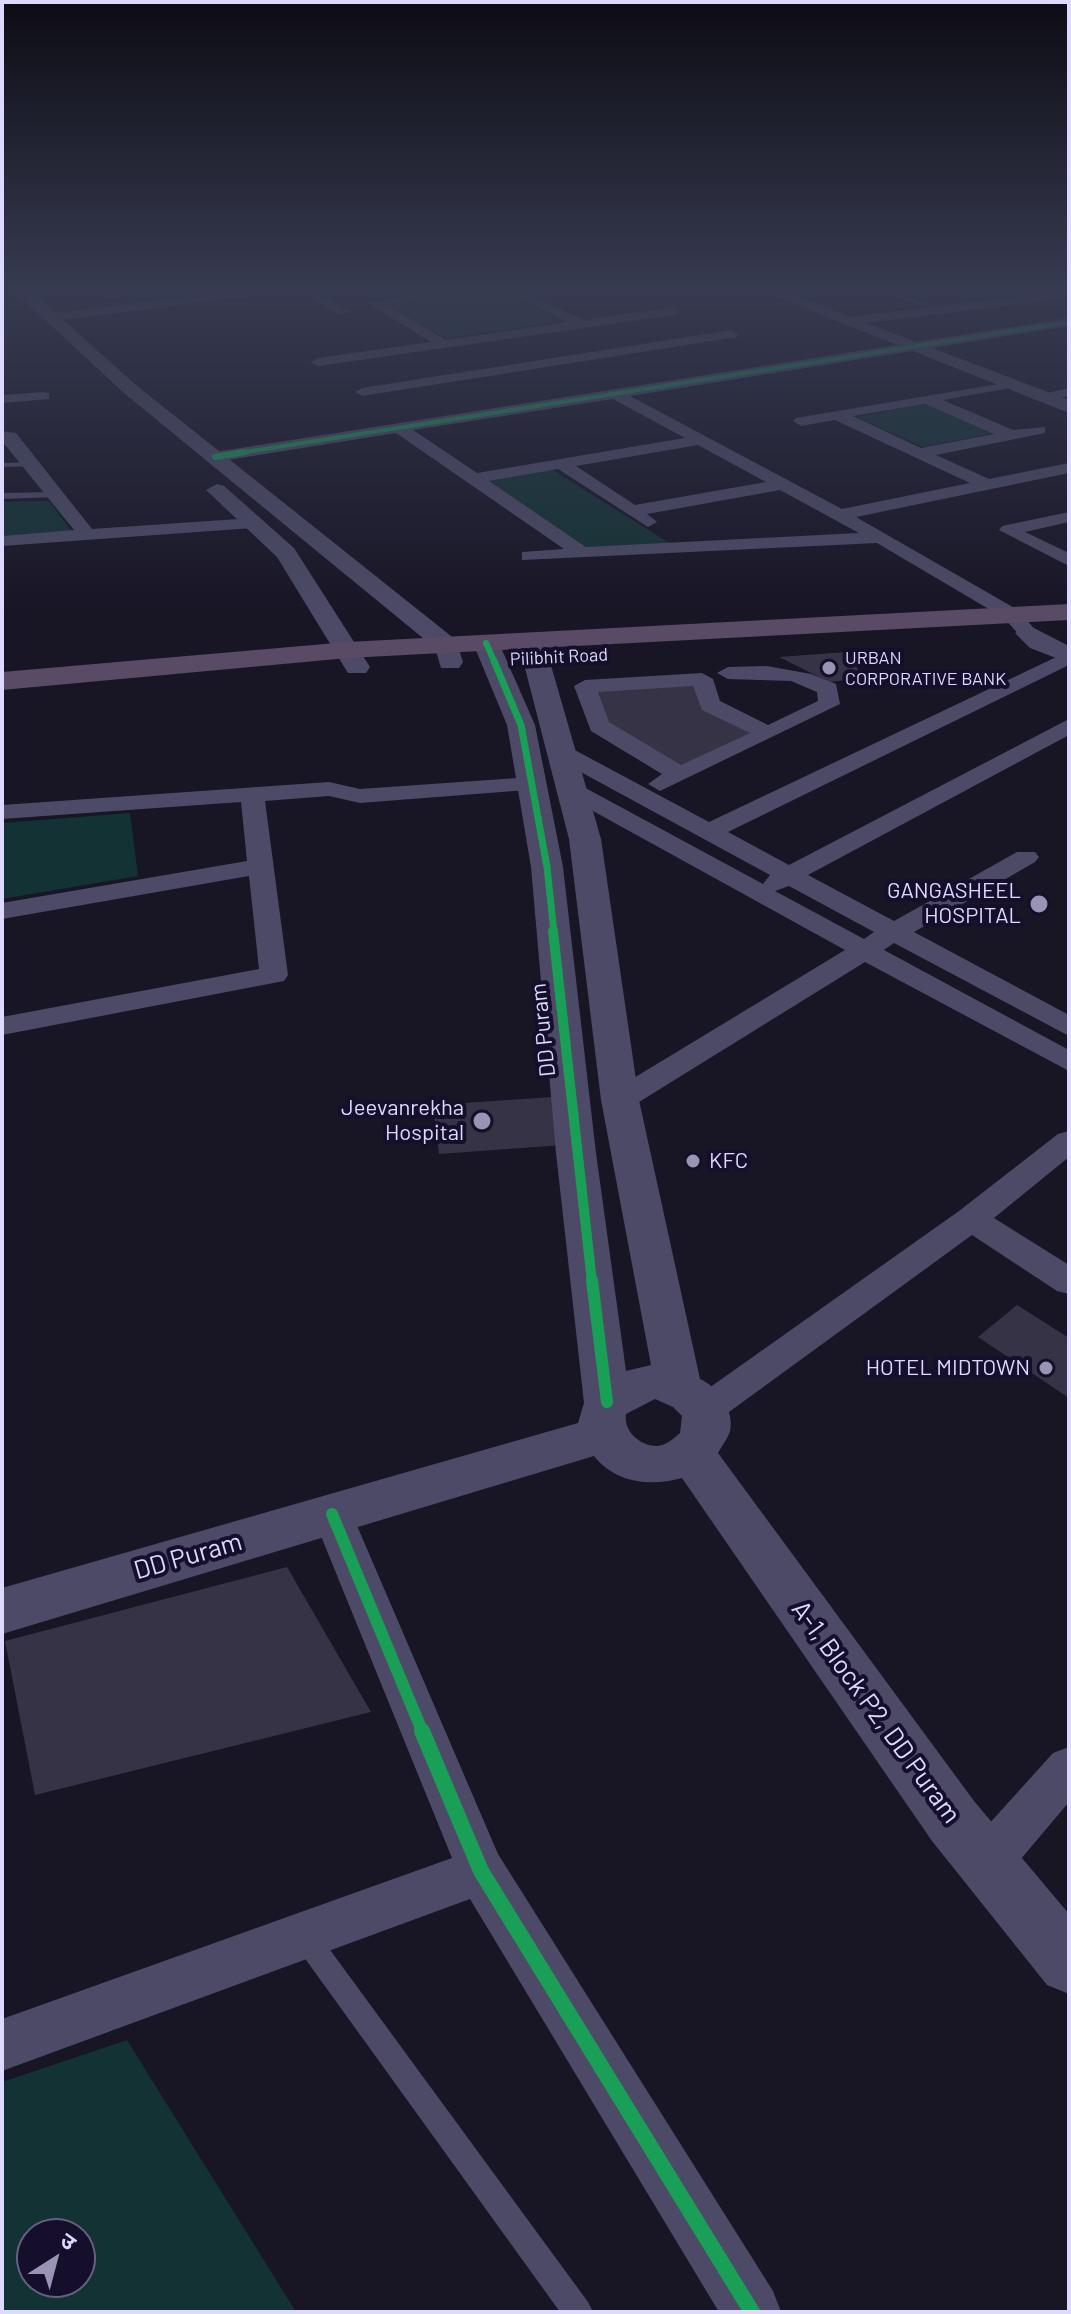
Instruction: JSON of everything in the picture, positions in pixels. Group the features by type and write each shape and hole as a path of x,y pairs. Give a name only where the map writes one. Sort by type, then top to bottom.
{"highway":[{"path":"1020,624 1069,612"},
{"name":"Pilibhit Road","path":"2,695 352,659 449,653 1020,624 1069,632"},
{"path":"2,681 352,659"}],"street":[{"path":"117,400 162,440"},
{"path":"144,400 449,653"},
{"path":"371,400 474,479 584,554"},
{"path":"215,457 571,400"},
{"path":"627,400 880,537 1020,624 1039,643 1069,656"},
{"path":"801,421 921,400"},
{"path":"929,400 1010,435"},
{"path":"837,415 988,485"},
{"path":"919,453 1039,430"},
{"path":"2,436 10,436 88,536"},
{"path":"474,479 700,440"},
{"path":"561,464 688,548"},
{"path":"840,515 1069,468"},
{"path":"207,482 286,553 352,659"},
{"path":"633,511 783,484"},
{"path":"1065,556 1008,530 1069,517"},
{"path":"2,541 253,523"},
{"path":"529,556 880,537"},
{"path":"533,650 585,839 620,1100 692,1417"},
{"name":"DD Puram","path":"2,1611 332,1514 606,1418 547,867 521,725 490,652"},
{"path":"709,832 1069,656"},
{"path":"640,795 829,704 828,689 810,678 778,672 728,673"},
{"path":"679,774 599,726 585,686 702,679 710,705 767,733"},
{"path":"758,892 1069,726"},
{"path":"563,753 1069,1027"},
{"path":"2,812 329,789 360,796 532,784"},
{"path":"572,790 1069,1062"},
{"path":"2,1026 274,975 252,795"},
{"path":"620,1100 894,932 1026,857"},
{"path":"2,911 262,866"},
{"path":"692,1417 658,1381 637,1383 620,1390 606,1418 615,1449 632,1459 653,1464 674,1463 692,1417 971,1219 1069,1141"},
{"path":"971,1219 1069,1282"},
{"name":"A-1, Block P2, DD Puram","path":"692,1417 953,1821 1069,1963"},
{"path":"332,1514 481,1871 752,2312"},
{"path":"987,1862 1069,1768"},
{"path":"2,2045 481,1871"}],"lane":[{"path":"2,465 33,464"},
{"path":"2,496 56,494"},
{"path":"304,1936 578,2312"}],"green space":[{"path":"925,404 994,433 923,447 856,417"},
{"path":"551,469 671,544 588,548 488,481"},
{"path":"49,501 72,532 2,536 2,502"},
{"path":"130,813 138,876 2,899 2,823"},
{"path":"127,2040 296,2312 2,2312 2,2082"}],"building":[{"name":"URBAN CORPORATIVE BANK","path":"860,651 856,679 829,682 779,657"},
{"path":"702,679 710,705 767,733 679,774 599,726 585,686"},
{"path":"553,1097 563,1145 439,1154 433,1105"},
{"name":"HOTEL MIDTOWN","path":"1017,1305 1069,1338 1069,1398 978,1337"},
{"path":"287,1567 371,1712 35,1795 5,1641"}],"cycle path":[{"path":"215,457 576,400"},
{"path":"486,643 521,725 547,867 576,1153 607,1402"},
{"path":"332,1514 481,1871 752,2312"}],"place":[{"name":"URBAN CORPORATIVE BANK","path":"829,668"},
{"name":"GANGASHEEL HOSPITAL","path":"1039,904"},
{"name":"Jeevanrekha Hospital","path":"482,1121"},
{"name":"KFC","path":"693,1161"},
{"name":"HOTEL MIDTOWN","path":"1046,1368"}]}
